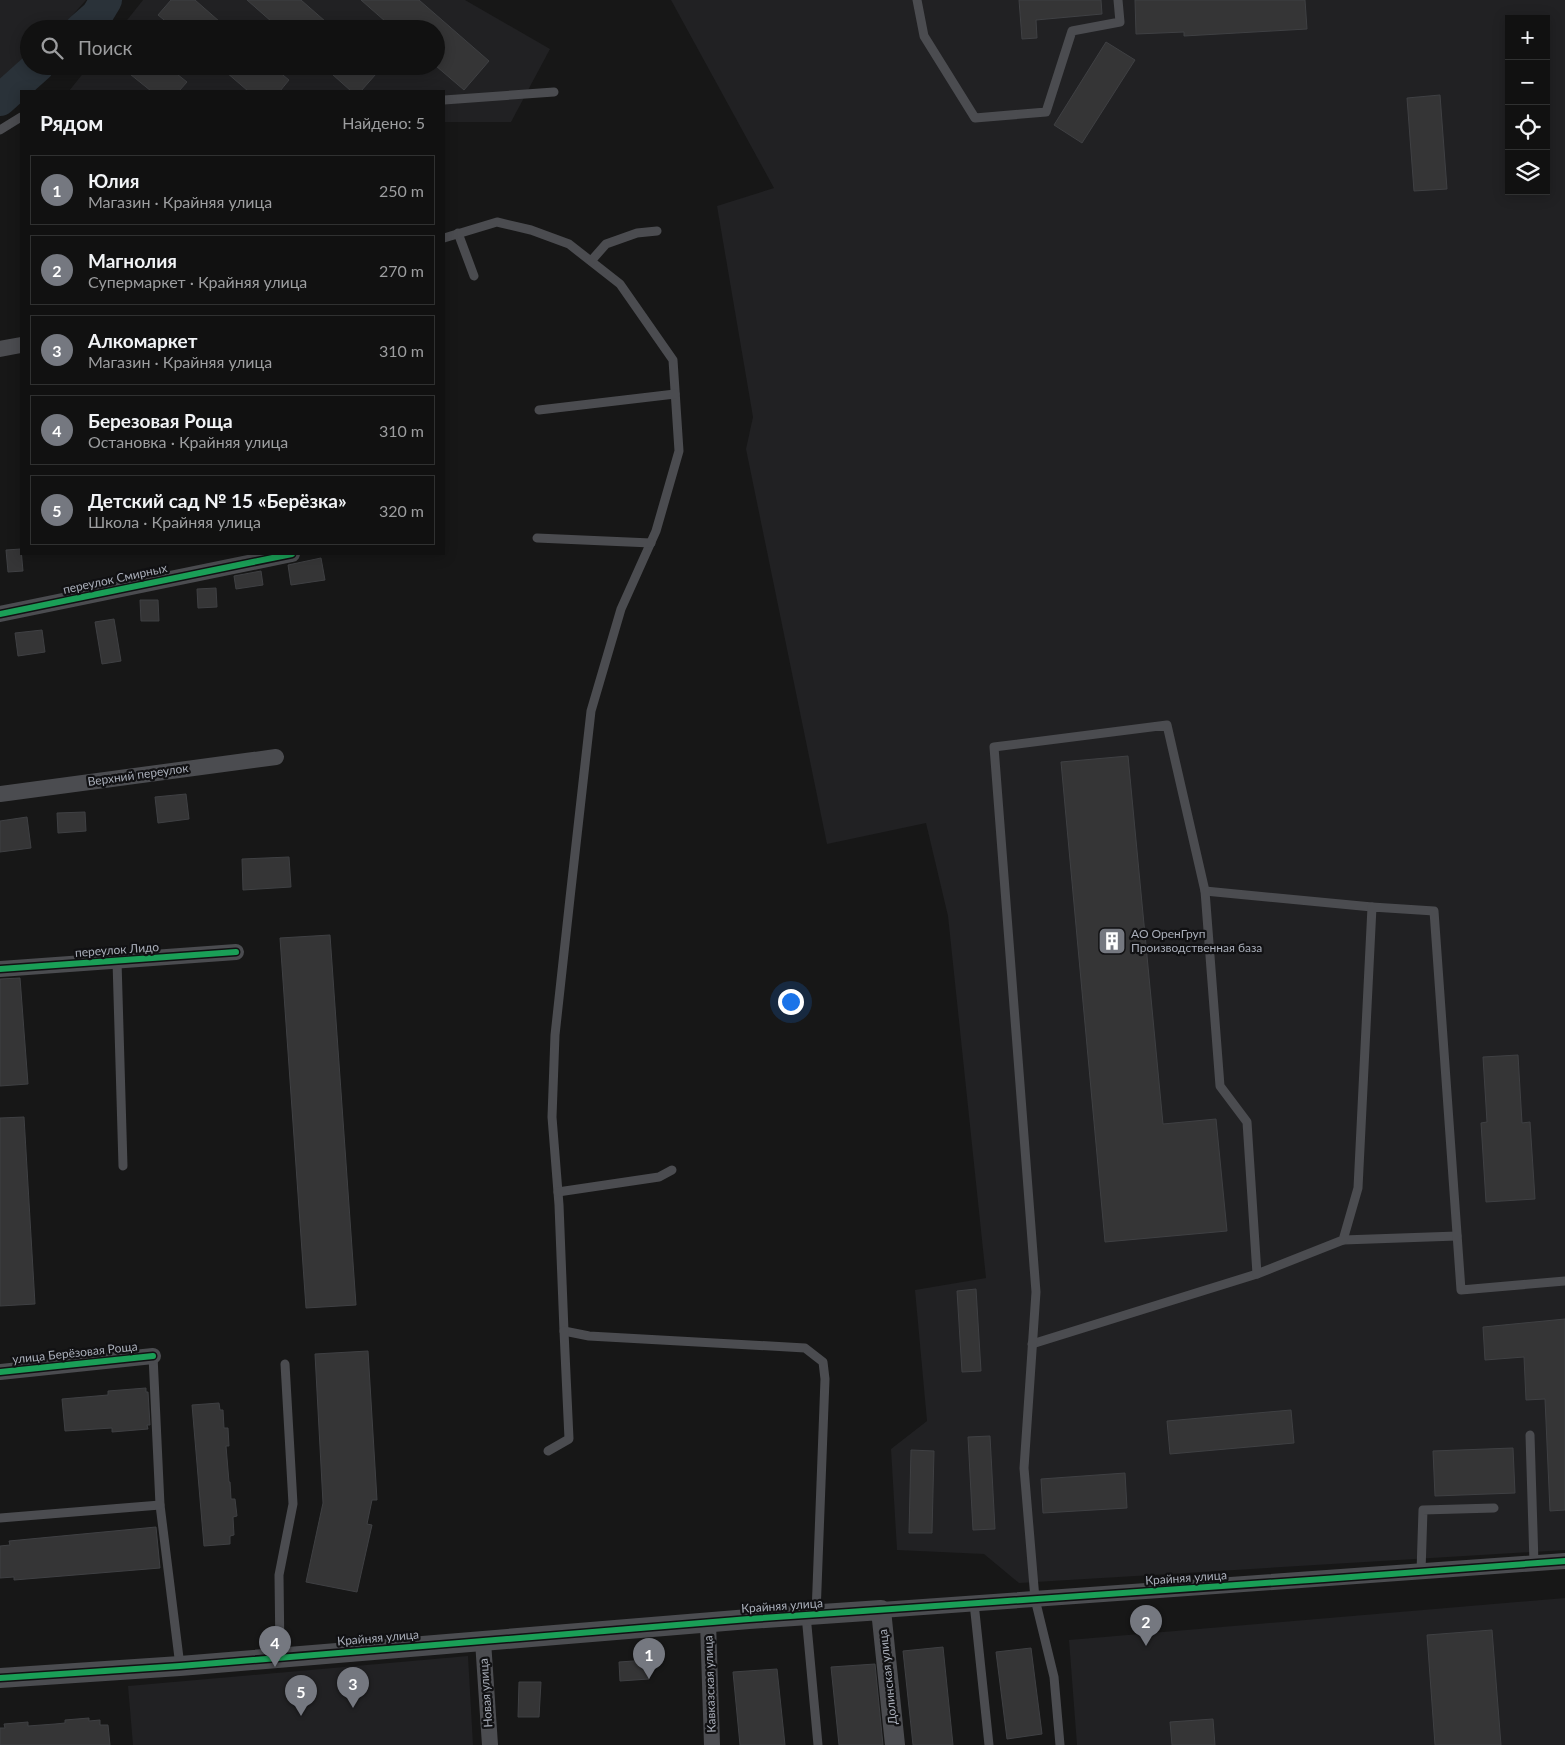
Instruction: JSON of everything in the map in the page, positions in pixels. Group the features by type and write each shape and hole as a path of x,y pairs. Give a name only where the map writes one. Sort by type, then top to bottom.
{"street":[{"path":"0,349 20,345"},
{"name":"переулок Смирных","path":"0,614 287,555"},
{"name":"Верхний переулок","path":"0,794 276,757"},
{"name":"переулок Лидо","path":"0,969 236,952"},
{"name":"улица Берёзовая Роща","path":"0,1372 153,1356"},
{"name":"Крайняя улица","path":"0,1678 180,1666 708,1622 1565,1561"},
{"name":"Долинская улица","path":"881,1610 895,1745"},
{"name":"Кавказская улица","path":"708,1622 712,1745"},
{"name":"Новая улица","path":"483,1641 490,1745"}],"lane":[{"path":"917,0 924,36 975,118 1046,112 1072,31 1120,22 1118,0"},
{"path":"445,100 554,92"},
{"path":"0,130 20,118"},
{"path":"445,238 497,222 531,230 569,244 620,284 673,360 679,451 656,532 620,609 591,711 555,1035 552,1117 558,1192 569,1439 548,1451"},
{"path":"591,261 606,244 637,233 657,231"},
{"path":"458,233 474,276"},
{"path":"539,410 675,394"},
{"path":"537,538 651,543"},
{"path":"1060,1745 1054,1677 1036,1599 1024,1468 1036,1292 994,747 1166,725 1205,891 1220,1086 1247,1122 1257,1274"},
{"path":"1205,891 1434,911 1461,1290 1565,1281"},
{"path":"1343,1240 1358,1188 1372,907"},
{"path":"117,961 123,1166"},
{"path":"558,1192 659,1177 672,1170"},
{"path":"1032,1344 1257,1274 1343,1240 1457,1236"},
{"path":"564,1331 590,1336 805,1348 823,1362 825,1378 811,1615 818,1745"},
{"path":"153,1356 160,1506 180,1666"},
{"path":"280,1657 279,1575 293,1504 285,1364"},
{"path":"1530,1435 1534,1563"},
{"path":"0,1518 160,1506"},
{"path":"1421,1572 1423,1510 1494,1508"},
{"path":"974,1603 989,1745"}],"shaded area":[{"path":"0,0 86,0 68,20 20,20 20,66 0,80"},
{"path":"143,0 465,0 550,49 511,122 445,122 445,90 70,90 82,75 445,75 445,20 127,20"},
{"path":"671,0 1565,0 1565,1550 1019,1583 984,1554 897,1550 891,1449 927,1421 915,1290 986,1278 948,916 926,823 827,844 746,449 753,417 717,206 774,188"},
{"path":"1565,1598 1565,1745 1077,1745 1069,1640"},
{"path":"468,1656 473,1745 133,1745 128,1686"}],"building":[{"path":"171,0 195,0 218,20 164,20 158,15"},
{"path":"247,0 301,0 324,20 270,20"},
{"path":"361,0 419,0 442,20 384,20"},
{"path":"1019,0 1101,0 1102,14 1036,20 1037,38 1022,39"},
{"path":"1135,0 1305,0 1307,29 1184,36 1184,32 1136,34"},
{"path":"445,23 489,61 464,90 445,74"},
{"path":"1106,42 1135,60 1082,143 1054,125"},
{"path":"131,75 178,75 187,82 180,90 150,90"},
{"path":"229,75 283,75 289,80 281,90 247,90"},
{"path":"333,75 375,75 362,90 350,90"},
{"path":"1440,95 1447,189 1414,191 1407,98"},
{"path":"20,549 23,571 8,572 6,550"},
{"path":"321,558 325,580 291,585 288,565"},
{"path":"261,571 263,585 236,589 234,576"},
{"path":"216,588 217,607 198,608 197,589"},
{"path":"140,600 158,600 159,621 141,621"},
{"path":"114,619 121,661 102,664 95,622"},
{"path":"42,630 45,652 18,656 15,633"},
{"name":"АО ОренГруп Производственная база","path":"1128,756 1163,1124 1216,1119 1227,1231 1105,1242 1061,762"},
{"path":"186,794 189,819 158,823 155,797"},
{"path":"85,812 86,831 58,833 57,813"},
{"path":"27,817 31,848 0,852 0,821"},
{"path":"289,857 291,887 243,890 242,859"},
{"path":"330,935 356,1305 306,1308 280,938"},
{"path":"20,978 28,1084 0,1086 0,979"},
{"path":"1518,1055 1522,1123 1530,1122 1535,1199 1486,1202 1481,1123 1487,1122 1483,1057"},
{"path":"24,1117 35,1304 0,1306 0,1118"},
{"path":"976,1289 981,1371 962,1372 957,1291"},
{"path":"1565,1319 1565,1510 1550,1511 1545,1399 1526,1400 1524,1357 1485,1360 1483,1327"},
{"path":"368,1351 377,1500 372,1500 367,1524 372,1525 357,1592 306,1582 323,1503 315,1354"},
{"path":"146,1388 146,1392 148,1392 150,1425 147,1425 148,1429 112,1432 112,1428 65,1431 62,1399 108,1395 108,1391"},
{"path":"219,1403 220,1410 223,1410 224,1428 228,1428 229,1446 226,1446 229,1482 231,1499 235,1499 237,1516 233,1517 234,1535 230,1536 230,1544 204,1546 192,1405"},
{"path":"1291,1410 1294,1443 1170,1454 1167,1421"},
{"path":"990,1436 995,1529 973,1530 968,1437"},
{"path":"1513,1448 1515,1493 1435,1496 1433,1451"},
{"path":"911,1450 934,1451 932,1533 909,1533"},
{"path":"1125,1473 1127,1508 1043,1513 1041,1479"},
{"path":"156,1527 160,1568 14,1580 14,1577 0,1578 0,1546 10,1545 9,1541"},
{"path":"1492,1630 1501,1745 1435,1745 1427,1635"},
{"path":"943,1647 953,1745 913,1745 903,1651"},
{"path":"1031,1648 1042,1734 1007,1739 996,1652"},
{"path":"648,1660 649,1679 620,1681 619,1662"},
{"path":"875,1664 883,1745 839,1745 831,1667"},
{"path":"777,1669 785,1745 740,1745 733,1672"},
{"path":"519,1682 541,1682 539,1717 518,1717"},
{"path":"89,1718 89,1721 100,1720 100,1725 108,1725 110,1745 0,1745 0,1728 5,1728 4,1724 28,1722 28,1726 65,1723 65,1720"},
{"path":"1213,1719 1215,1745 1172,1745 1170,1722"}],"waterway":[{"path":"91,20 97,15 106,0"},
{"path":"0,100 28,75"}],"cycle path":[{"path":"0,614 287,555"},
{"path":"0,969 236,952"},
{"path":"0,1372 153,1356"},
{"path":"0,1678 180,1666 749,1619 1565,1561"}],"place":[{"name":"АО ОренГруп Производственная база","path":"1112,941"},
{"name":"Магнолия","path":"1146,1646"},
{"name":"Березовая Роща","path":"275,1667"},
{"name":"Юлия","path":"649,1679"},
{"name":"Алкомаркет","path":"353,1708"},
{"name":"Детский сад № 15 «Берёзка»","path":"301,1716"}]}
